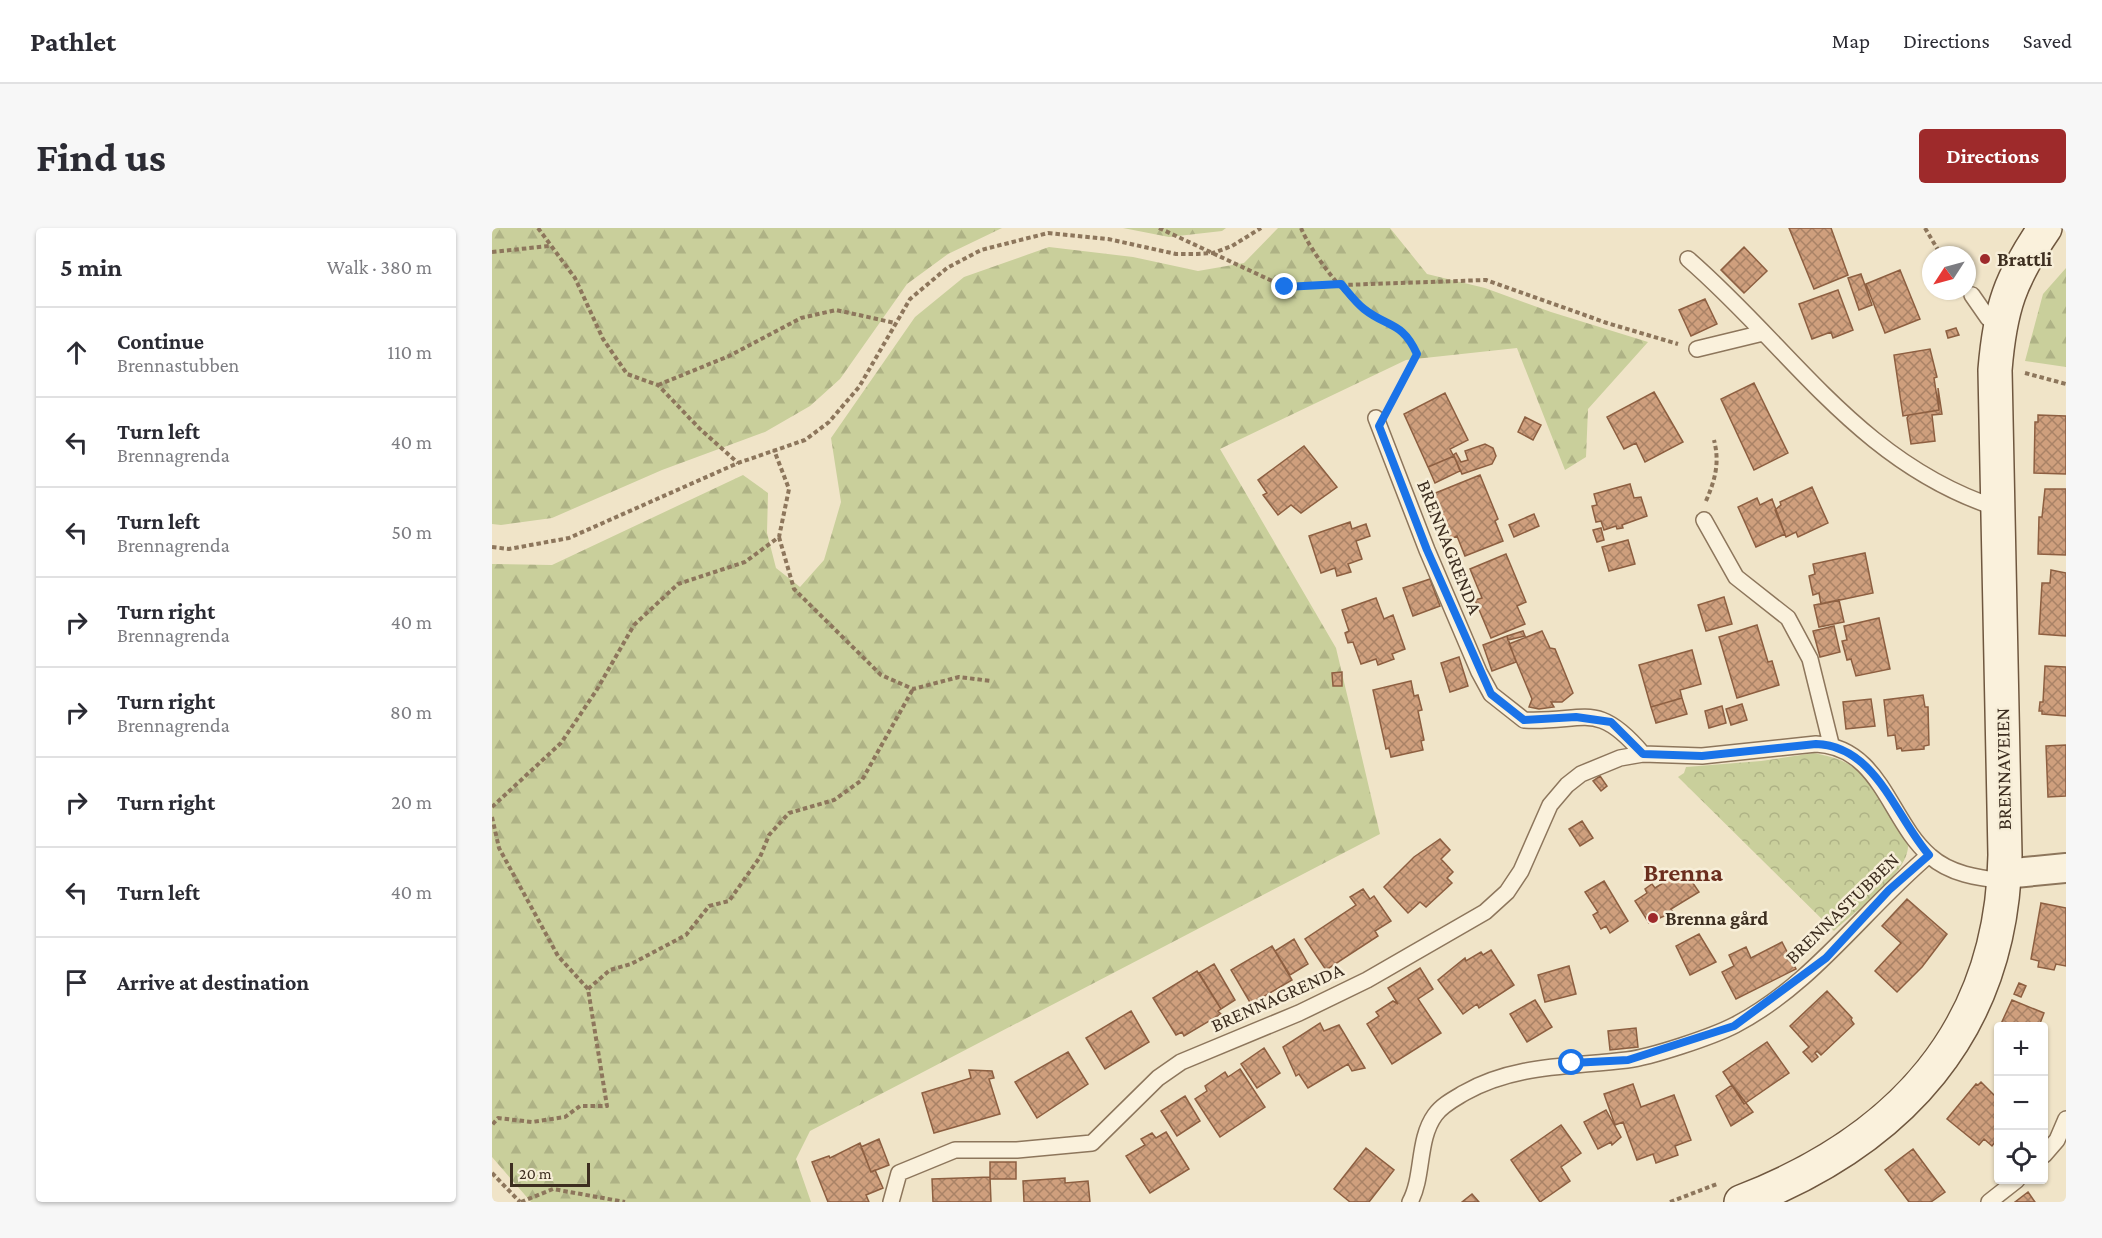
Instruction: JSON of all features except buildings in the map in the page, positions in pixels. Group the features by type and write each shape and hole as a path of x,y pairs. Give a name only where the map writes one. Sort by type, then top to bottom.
{"street":[{"name":"BRENNAVEIEN","path":"1733,1191 1797,1178 1848,1149 1892,1116 1922,1083 1964,1021 1983,978 1996,937 2004,878 1994,410 2000,327 2015,275 2045,228"},
{"path":"2004,878 2066,868"}],"lane":[{"path":"1688,258 1836,409 1897,456 1938,483 1973,500 1997,508"},
{"path":"1975,300 1988,318 2000,327"},
{"path":"1696,349 1763,333"},
{"name":"BRENNAGRENDA","path":"1377,422 1427,550 1491,694 1524,720 1576,717 1611,722 1643,754"},
{"path":"1704,520 1736,577 1788,618 1810,659 1831,744 1864,764 1879,780 1911,833 1929,855 1964,874 2004,878"},
{"name":"BRENNAGRENDA","path":"891,1202 899,1173 955,1150 1017,1150 1092,1143 1158,1078 1181,1062 1299,1013 1367,980 1485,912 1507,892 1521,871 1550,806 1567,785 1596,767 1620,758 1643,754 1702,756 1805,744 1831,744"},
{"name":"BRENNASTUBBEN","path":"1410,1202 1427,1131 1435,1114 1448,1102 1475,1087 1527,1069 1628,1060 1734,1026 1826,958 1889,890 1929,855"},
{"path":"2048,1149 2064,1128"},
{"path":"1989,1202 2011,1184"}],"path":[{"path":"538,228 549,246 575,278 603,339 627,374 658,385 699,428 738,463"},
{"path":"1159,228 1285,287 1486,280 1607,323 1696,349"},
{"path":"492,548 509,549 569,538 738,463 805,440 829,422 859,387 910,299 947,268 981,250 1022,237 1048,233 1071,234 1176,254 1213,253 1250,236 1261,228"},
{"path":"1301,228 1319,262 1364,309 1398,327 1411,341 1417,354 1377,422"},
{"path":"1925,228 1936,246"},
{"path":"492,252 549,246"},
{"path":"658,385 729,356 801,318 836,310 895,323"},
{"path":"2018,369 2066,384"},
{"path":"1704,520 1705,504 1716,479 1718,456 1714,440"},
{"path":"774,450 789,489 778,537 794,589 881,675 913,689 959,677 991,681"},
{"path":"492,807 561,743 596,692 634,625 678,584 745,562 778,537"},
{"path":"588,989 610,970 631,964 686,935 709,906 729,901 760,857 769,836 789,813 834,800 862,780 913,689"},
{"path":"492,817 499,848 558,956 588,989 607,1106 580,1106 565,1117 532,1122 498,1118 492,1125"},
{"path":"492,1173 520,1202 553,1189 625,1202"},
{"path":"1670,1202 1733,1191"}],"green space":[{"path":"492,228 1002,228 948,254 907,284 840,379 810,406 765,432 662,470 552,518 501,525 492,524"},
{"path":"1123,228 1226,228 1222,231 1169,237"},
{"path":"1278,228 1390,228 1427,274 1485,288 1551,312 1648,342 1588,409 1586,457 1565,470 1517,348 1406,360 1220,449 1336,648 1380,834 810,1131 796,1159 811,1202 531,1202 492,1157 492,564 552,565 743,475 768,493 767,533 776,568 800,587 824,560 841,502 831,438 915,317 964,277 1049,247 1133,257 1198,271 1244,263"},
{"path":"2066,268 2066,367 2025,361 2043,294"},
{"path":"1814,753 1845,762 1862,775 1886,804 1908,846 1906,857 1890,880 1834,931 1678,777 1684,773 1686,767 1761,761"}],"place":[{"name":"Brattli","path":"1985,259"},
{"name":"Brenna gård","path":"1653,918"}],"district":[{"name":"Brenna","path":"1683,872"}],"route":[{"path":"1285,287 1341,284 1364,309 1398,327 1411,341 1417,354 1379,426 1427,550 1479,672 1491,694 1509,711 1524,720 1540,721 1576,717 1596,718 1611,722 1643,754 1671,757 1831,744 1864,764 1879,780 1911,833 1929,855 1889,890 1826,958 1734,1026 1628,1060 1572,1063"}]}
